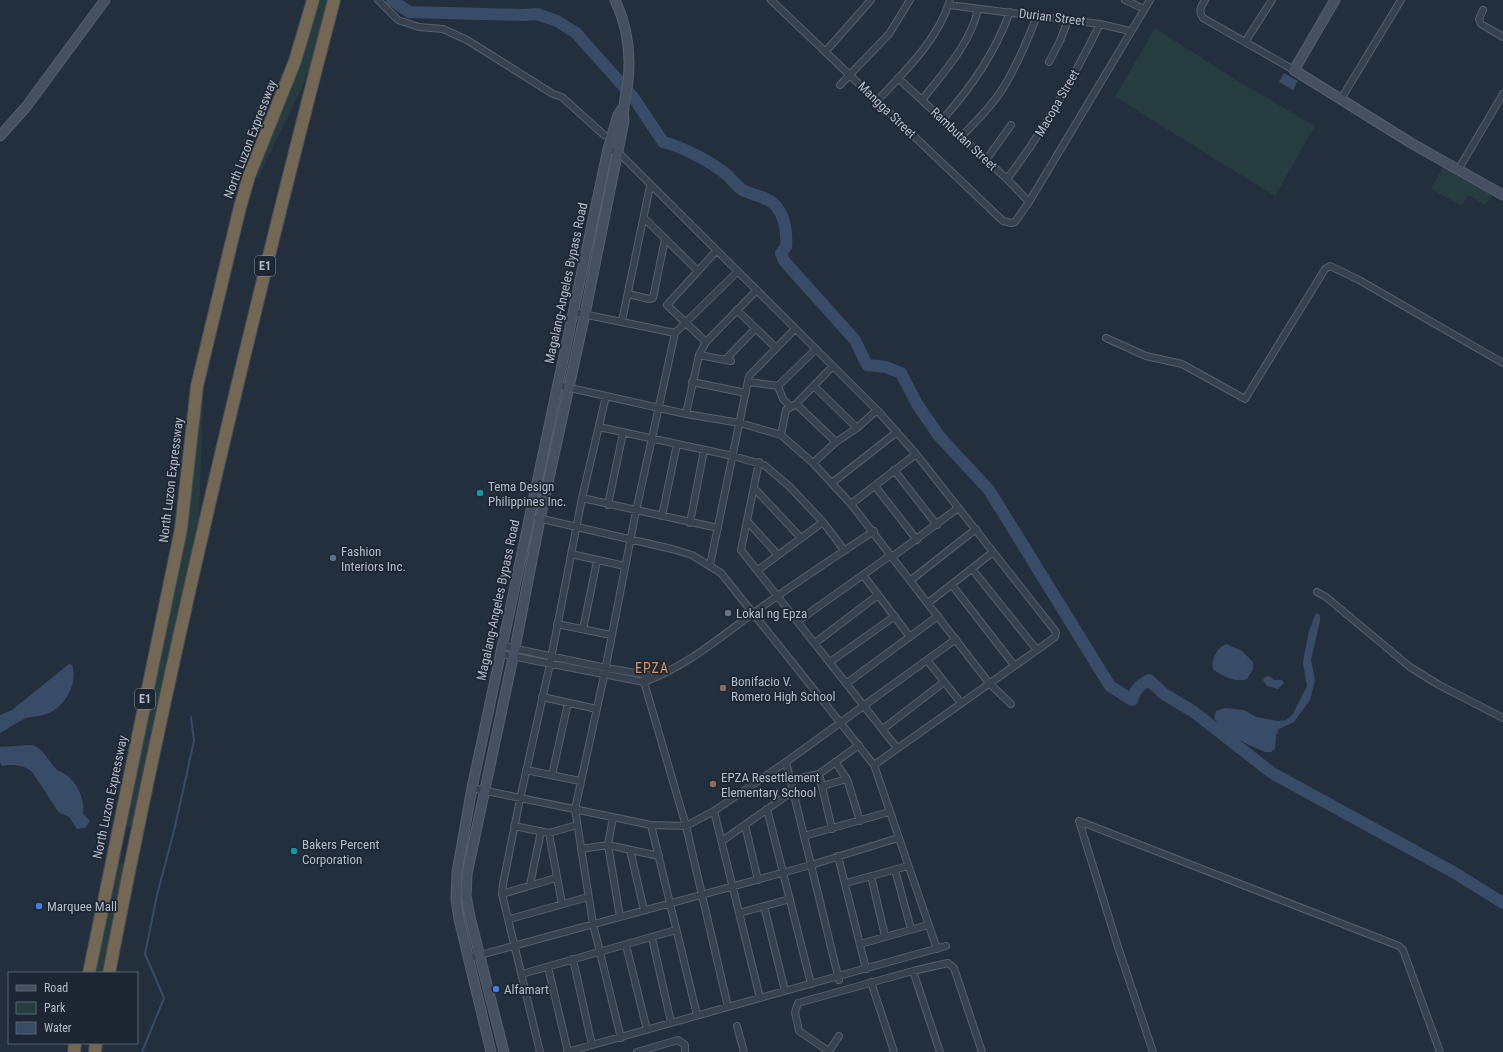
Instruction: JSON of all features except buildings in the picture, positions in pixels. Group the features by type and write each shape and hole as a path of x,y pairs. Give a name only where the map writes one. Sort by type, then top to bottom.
{"highway":[{"name":"North Luzon Expressway","path":"89,972 138,730 181,529 197,386 240,207 249,176 295,60 313,0"},
{"name":"E1","path":"109,972 145,791 201,534 272,237 334,0"}],"street":[{"path":"0,136 26,107 105,0"},
{"path":"378,0 398,20 419,27 443,29 467,40 553,94 562,98 604,135"},
{"name":"Magalang-Angeles Bypass Road","path":"504,1052 470,917 466,887 469,860 515,653 540,519 570,388 624,121 623,107 628,82 629,47 625,24 615,0"},
{"name":"Mangga Street","path":"771,0 1003,221 1011,223 1015,222 1029,202"},
{"path":"826,51 871,0"},
{"path":"840,85 889,34 910,0"},
{"path":"1125,0 1133,2 1144,9"},
{"path":"1029,202 1130,31 1150,0"},
{"path":"1205,0 1200,8 1200,14 1203,18 1294,70 1411,143 1503,196"},
{"path":"1244,42 1272,0"},
{"path":"1294,70 1335,0"},
{"path":"1341,99 1401,0"},
{"path":"877,101 921,52 934,34 950,2"},
{"name":"Durian Street","path":"950,2 978,9 1100,24 1130,31"},
{"path":"922,100 955,56 973,25 978,9"},
{"path":"1483,10 1479,19 1481,24 1503,37"},
{"path":"943,119 983,68 1000,39 1010,12"},
{"path":"961,137 984,113 1006,84 1022,52 1037,16"},
{"path":"1049,62 1060,41 1068,20"},
{"name":"Macopa Street","path":"1008,179 1028,153 1062,98 1100,24"},
{"name":"Rambutan Street","path":"898,78 1008,179 1029,202"},
{"path":"1458,170 1503,94"},
{"name":"Magalang-Angeles Bypass Road","path":"491,1052 459,919 455,885 472,788 557,385 608,149 618,115 623,107"},
{"path":"986,160 1011,125"},
{"path":"608,149 618,152 650,186 877,410 916,454 1056,632 1054,637 1037,650 874,765"},
{"path":"622,321 650,186"},
{"path":"644,218 698,271"},
{"path":"628,294 649,299 653,298 665,239"},
{"path":"706,342 667,305 716,251"},
{"path":"1106,338 1146,356 1182,364 1245,398 1325,269 1330,266 1359,280 1503,363"},
{"path":"621,1038 593,924 575,809 606,668 624,566 631,540 675,333 737,272"},
{"path":"686,414 699,355 706,342 757,290"},
{"path":"737,310 776,348"},
{"path":"573,312 675,333"},
{"path":"699,355 728,361 756,328"},
{"path":"710,565 748,382 752,372 795,329"},
{"path":"778,386 816,349"},
{"path":"781,435 785,411 793,406 833,366"},
{"path":"692,382 746,393"},
{"path":"748,382 778,386"},
{"path":"557,385 686,414 740,424 781,435 833,482 874,531 989,683 1011,704"},
{"path":"778,386 783,399 836,442"},
{"path":"814,386 857,428"},
{"path":"540,1052 510,919 502,894 514,826 550,664 582,498 606,396"},
{"path":"813,463 836,442 857,428 877,410"},
{"path":"599,427 759,462 777,474 789,486 823,522 844,550"},
{"path":"833,482 897,432"},
{"path":"608,505 624,433"},
{"path":"662,516 677,444"},
{"path":"690,523 704,450"},
{"path":"851,504 916,454"},
{"path":"759,462 741,550 897,748"},
{"path":"894,470 937,525"},
{"path":"874,486 917,540"},
{"path":"754,488 801,538"},
{"path":"582,498 608,505 718,528"},
{"path":"798,621 863,574 917,540 958,508"},
{"path":"529,517 672,549 692,555 710,565 727,579 874,765 936,949"},
{"path":"747,521 778,555"},
{"path":"758,570 823,522"},
{"path":"911,580 976,529"},
{"path":"502,650 550,664 604,676 644,682 655,678 697,654 844,550 874,531"},
{"path":"928,603 993,552"},
{"path":"571,554 624,566"},
{"path":"582,629 597,560"},
{"path":"972,569 1037,650"},
{"path":"863,574 910,637"},
{"path":"952,585 1014,665"},
{"path":"1318,592 1410,667 1439,685 1503,718"},
{"path":"815,643 878,595"},
{"path":"830,662 895,616"},
{"path":"847,683 938,616"},
{"path":"557,624 611,635"},
{"path":"472,788 651,825 686,826 714,811 786,762 956,638"},
{"path":"515,653 551,656 606,668 645,674 655,678"},
{"path":"927,660 961,703"},
{"path":"645,674 644,682 686,826 728,1007"},
{"path":"883,729 944,682"},
{"path":"542,697 597,709"},
{"path":"552,775 568,703"},
{"path":"790,780 820,774 859,745"},
{"path":"786,762 839,978"},
{"path":"835,762 847,779 860,821"},
{"path":"526,770 580,781"},
{"path":"820,774 832,829"},
{"path":"822,786 847,779"},
{"path":"722,841 793,791"},
{"path":"767,809 811,984"},
{"path":"714,811 760,998"},
{"path":"804,836 889,812"},
{"path":"613,817 608,845 620,917"},
{"path":"1154,1052 1118,947 1079,821 1399,946 1403,950 1440,1052"},
{"path":"514,826 550,833 577,825"},
{"path":"651,825 696,1015"},
{"path":"745,825 758,880"},
{"path":"530,885 541,831"},
{"path":"550,833 556,878 562,904"},
{"path":"469,958 758,880 898,838"},
{"path":"581,849 608,845 659,856"},
{"path":"630,850 644,910"},
{"path":"838,856 846,883 866,968"},
{"path":"846,883 908,866"},
{"path":"895,870 911,929"},
{"path":"871,876 885,936"},
{"path":"502,894 556,878"},
{"path":"510,919 588,897"},
{"path":"739,913 790,899"},
{"path":"764,906 785,991"},
{"path":"860,944 928,925"},
{"path":"522,974 676,930"},
{"path":"652,938 671,1022"},
{"path":"626,945 647,1030"},
{"path":"548,967 568,1052 621,1038 696,1015 811,984 839,978 866,968 946,946"},
{"path":"573,959 592,1045"},
{"path":"839,1036 829,1051 799,1031 795,1012 798,1003 871,982 948,964 954,968 982,1052"},
{"path":"914,971 940,1052"},
{"path":"871,982 894,1052"},
{"path":"737,1026 744,1052"},
{"path":"637,1052 678,1040 685,1045 686,1052"}],"green space":[{"path":"317,0 330,0 312,61 301,90 258,177 253,176"},
{"path":"1155,28 1233,78 1315,126 1275,196 1115,97"},
{"path":"1445,164 1494,193 1485,205 1468,195 1462,206 1431,189"},
{"path":"198,398 203,399 199,521 135,823 129,828 123,820"},
{"path":"115,862 126,864 105,972 94,972"}],"water":[{"path":"1284,73 1298,81 1293,90 1279,82"},
{"path":"1316,613 1320,615 1320,621 1311,660 1315,680 1310,700 1294,722 1279,729 1276,736 1275,749 1271,752 1265,752 1230,734 1214,718 1216,711 1225,708 1244,710 1256,717 1278,721 1286,720 1293,714 1307,686 1303,663 1309,631"},
{"path":"1226,644 1242,651 1253,662 1253,669 1247,679 1238,680 1229,678 1213,669 1215,654"},
{"path":"69,664 72,665 74,678 70,692 62,704 48,713 24,719 0,733 0,715 12,710"},
{"path":"1269,676 1274,680 1282,680 1284,683 1278,689 1267,686 1263,680 1265,677"},
{"path":"30,745 38,747 57,770 65,774 74,782 82,798 83,814 90,821 85,828 77,829 69,817 57,810 30,770 19,766 2,766 0,762 0,747"}],"waterway":[{"path":"392,0 409,12 523,15 537,14 557,21 576,33 633,97 663,142 679,147 706,161 722,171 741,189 769,200 776,206 782,215 786,231 786,247 781,253 784,261 855,340 867,365 886,367 901,373 917,404 939,436 989,490 1110,686 1132,700 1138,688 1149,680 1164,694 1194,712 1272,773 1455,873 1503,903"},
{"path":"142,1052 164,998 145,954 157,895 174,831 194,741 191,717"}],"place":[{"name":"Tema Design Philippines Inc.","path":"480,493"},
{"name":"Fashion Interiors Inc.","path":"333,558"},
{"name":"Lokal ng Epza","path":"728,613"},
{"name":"Bonifacio V. Romero High School","path":"723,688"},
{"name":"EPZA Resettlement Elementary School","path":"713,784"},
{"name":"Bakers Percent Corporation","path":"294,851"},
{"name":"Marquee Mall","path":"39,906"},
{"name":"Alfamart","path":"496,989"}],"district":[{"name":"EPZA","path":"652,668"}]}
